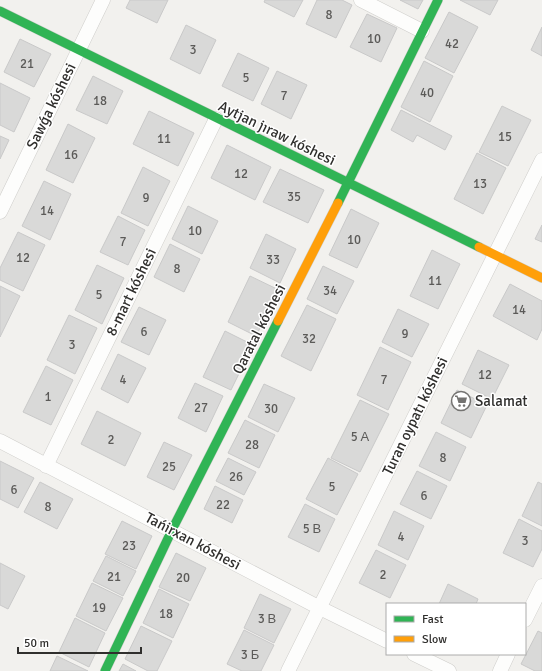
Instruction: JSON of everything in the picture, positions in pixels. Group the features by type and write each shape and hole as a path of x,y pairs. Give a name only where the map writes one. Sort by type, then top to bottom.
{"street":[{"name":"Sawǵa kóshesi","path":"0,212 103,0"},
{"path":"361,0 422,31"},
{"name":"Qaratal kóshesi","path":"105,671 172,530 348,183 438,0"},
{"name":"Aytjan jıraw kóshesi","path":"0,11 216,119 542,278"},
{"name":"8-mart kóshesi","path":"46,466 216,119"},
{"name":"Turan oypatı kóshesi","path":"288,671 542,160"},
{"name":"Tańirxan kóshesi","path":"0,441 320,608 386,641"},
{"path":"526,618 542,586"},
{"path":"416,655 448,671"},
{"path":"500,671 508,655"}],"building":[{"path":"130,0 168,0 157,23 126,8"},
{"path":"265,0 303,0 294,17 264,2"},
{"path":"317,0 342,0 352,5 336,38 306,24"},
{"path":"400,0 423,0 418,9"},
{"path":"460,0 498,0 490,15"},
{"path":"449,12 478,27 454,73 425,58"},
{"path":"367,14 397,28 381,62 350,47"},
{"path":"186,25 216,40 200,74 170,59"},
{"path":"542,27 542,56 531,50"},
{"path":"20,39 51,54 34,87 4,72"},
{"path":"238,53 269,68 253,101 222,86"},
{"path":"424,61 453,76 430,122 401,107"},
{"path":"277,71 307,85 291,119 261,104"},
{"path":"93,76 123,91 107,124 76,110"},
{"path":"0,83 30,98 14,132 0,125"},
{"path":"502,106 531,120 508,166 479,152"},
{"path":"401,110 452,136 445,150 417,135 413,142 391,130"},
{"path":"149,111 194,133 178,166 133,144"},
{"path":"68,124 95,138 73,183 46,170"},
{"path":"0,136 9,140 0,159"},
{"path":"227,145 271,167 255,200 211,178"},
{"path":"477,153 506,168 483,214 454,199"},
{"path":"143,167 170,181 148,226 121,213"},
{"path":"280,169 324,190 308,223 263,202"},
{"path":"44,181 71,194 50,240 22,226"},
{"path":"188,206 218,221 202,254 172,239"},
{"path":"351,209 379,223 357,268 329,255"},
{"path":"118,216 145,230 128,265 100,252"},
{"path":"542,225 542,242 535,239"},
{"path":"18,232 45,245 23,291 0,280 0,268"},
{"path":"266,234 296,249 280,283 250,268"},
{"path":"170,244 200,259 184,292 154,277"},
{"path":"432,250 460,264 438,309 410,296"},
{"path":"97,265 124,278 102,324 75,310"},
{"path":"323,266 354,281 337,314 307,299"},
{"path":"250,276 279,290 256,336 228,322"},
{"path":"510,284 542,301 542,329 537,340 493,316"},
{"path":"0,286 20,296 0,337"},
{"path":"307,305 336,319 311,371 281,356"},
{"path":"139,307 166,320 149,355 121,342"},
{"path":"398,309 429,324 412,357 382,342"},
{"path":"69,315 97,328 75,374 47,360"},
{"path":"225,331 253,345 231,390 203,377"},
{"path":"380,347 411,362 388,410 357,395"},
{"path":"478,350 509,365 492,399 462,384"},
{"path":"118,354 146,368 128,403 101,389"},
{"path":"46,366 73,380 51,425 23,412"},
{"path":"195,383 223,396 206,432 178,418"},
{"path":"264,384 295,398 278,432 248,417"},
{"path":"457,390 487,405 471,438 441,423"},
{"path":"360,400 389,414 360,472 331,458"},
{"path":"97,411 141,433 125,466 81,444"},
{"path":"245,420 275,435 259,468 228,453"},
{"path":"436,432 466,447 450,481 419,466"},
{"path":"164,442 192,455 174,490 147,477"},
{"path":"228,458 256,472 244,495 216,481"},
{"path":"328,458 358,474 337,515 306,499"},
{"path":"0,461 34,478 18,508 0,499"},
{"path":"417,471 447,486 431,519 400,504"},
{"path":"40,482 73,499 57,529 24,512"},
{"path":"538,482 542,484 542,526 522,516"},
{"path":"215,486 243,500 232,523 204,509"},
{"path":"305,504 335,519 319,552 288,537"},
{"path":"394,511 424,526 408,560 378,545"},
{"path":"519,519 542,531 542,549 533,567 503,553"},
{"path":"122,521 152,536 136,569 105,554"},
{"path":"376,550 406,565 390,598 359,583"},
{"path":"176,553 206,568 190,601 159,587"},
{"path":"106,556 136,571 123,596 93,581"},
{"path":"0,563 25,576 8,609 0,605"},
{"path":"92,583 123,598 106,631 76,616"},
{"path":"448,584 478,599 476,603 439,603"},
{"path":"159,589 189,604 173,638 143,623"},
{"path":"260,594 291,609 274,643 244,628"},
{"path":"75,618 105,633 89,667 59,652"},
{"path":"141,626 172,641 157,671 148,671 125,659"},
{"path":"244,630 274,645 261,671 242,671 227,664"},
{"path":"538,631 542,633 542,671 535,671 521,664"},
{"path":"57,656 88,671 50,671"},
{"path":"123,664 136,671 119,671"}],"traffic: fast":[{"path":"338,203 438,0"},
{"path":"0,11 479,247"},
{"path":"105,671 172,530 278,321"}],"traffic: slow":[{"path":"278,321 338,203"},
{"path":"479,247 542,278"}],"place":[{"name":"Salamat","path":"461,401"}]}
